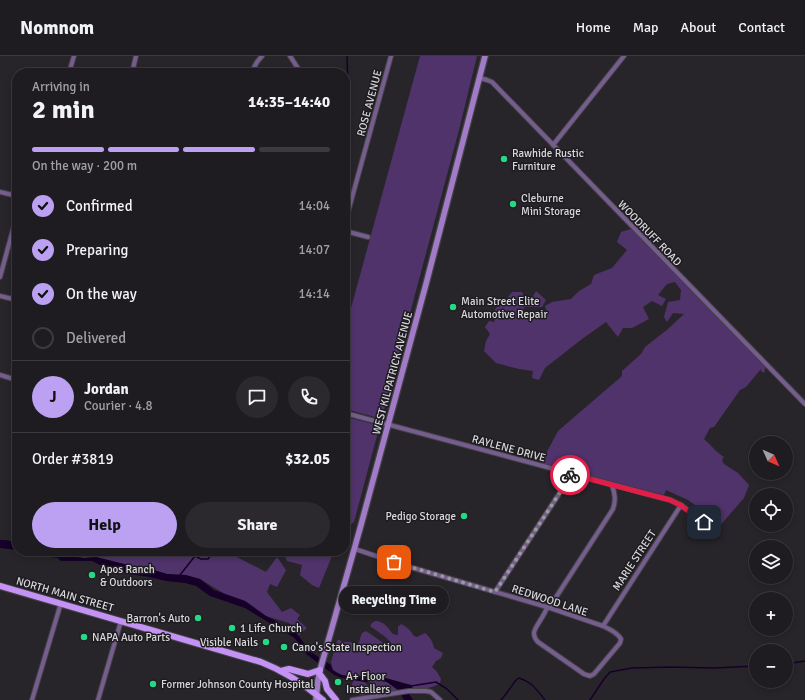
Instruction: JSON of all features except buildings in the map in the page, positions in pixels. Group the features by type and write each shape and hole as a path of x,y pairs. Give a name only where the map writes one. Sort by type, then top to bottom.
{"main road":[{"name":"WEST KILPATRICK AVENUE","path":"317,697 320,671 325,650 355,549 485,56"},
{"name":"NORTH MAIN STREET","path":"0,586 261,662 300,682 317,697 323,700"},
{"path":"281,671 289,669 308,674 320,671 327,689 336,700"}],"street":[{"path":"70,68 74,56"},
{"path":"133,68 136,56"},
{"path":"254,68 262,56"},
{"path":"290,56 298,68"},
{"name":"ROSE AVENUE","path":"350,205 391,56"},
{"path":"553,145 624,56"},
{"name":"WOODRUFF ROAD","path":"480,78 492,82 805,404"},
{"path":"0,192 12,195"},
{"path":"350,232 368,237"},
{"path":"0,277 12,233"},
{"path":"0,296 12,299"},
{"path":"0,375 12,379"},
{"name":"RAYLENE DRIVE","path":"350,414 670,500 680,505 711,528"},
{"path":"495,592 559,494 570,474"},
{"path":"548,607 613,509 616,500 612,485"},
{"name":"MARIE STREET","path":"603,626 680,505"},
{"name":"REDWOOD LANE","path":"355,549 548,607 603,626 619,635 621,639 620,643 594,674 590,676 584,674 538,642 535,638 535,629 548,607"},
{"path":"32,700 61,604"},
{"path":"98,700 121,621"},
{"path":"352,700 410,691 426,691 431,692 440,700"}],"shaded area":[{"path":"420,56 477,56 459,130 383,414 379,418 350,410 350,312"},
{"path":"631,229 766,366 764,373 761,369 746,387 740,390 714,427 710,428 704,439 724,457 722,460 724,464 738,473 749,485 744,498 717,529 699,515 702,510 688,500 666,490 664,495 541,463 558,431 622,376 622,371 641,354 645,347 684,314 673,313 667,322 664,317 668,302 680,300 681,290 675,282 667,284 658,295 666,299 662,306 652,301 643,307 649,319 632,328 623,328 618,337 606,322 545,368 539,380 532,378 533,371 496,363 484,351 486,341 490,334 485,327 489,321 495,322 492,314 497,307 509,299 508,297 512,292 522,292 525,299 532,298 536,291 546,300 542,307 524,307 522,316 529,319 535,319 548,315 545,306 552,302 571,299 579,291 591,284 594,275 612,268 627,250 617,242 621,232"},
{"path":"350,418 377,425 379,428 354,522 350,525"},
{"path":"0,540 12,541 12,549 0,548"},
{"path":"49,556 70,556 83,558 96,557 167,574 186,575 200,579 214,590 245,601 266,616 289,628 297,634 311,652 331,665 333,670 337,673 357,677 375,675 411,685 413,689 407,691 413,700 404,700 398,690 387,682 375,679 371,679 367,682 359,681 334,675 306,654 293,637 245,608 210,596 196,586 128,574 104,567 92,561 61,561 58,558"},
{"path":"81,556 235,556 266,572 277,557 286,570 277,587 270,584 267,592 282,612 291,608 300,615 297,619 307,628 299,635 289,623 266,616 245,601 225,594 200,579 167,574 96,557 83,558"},
{"path":"285,556 332,556 319,588 312,585 300,575 302,565 287,561"},
{"path":"375,621 383,624 393,634 398,635 398,627 401,624 405,626 414,636 417,637 425,633 430,638 434,648 443,653 441,658 436,661 432,667 441,679 440,683 430,688 413,689 411,685 375,675 357,677 342,675 333,670 331,662 338,640 357,645 362,633 366,631 392,650 394,648 387,638 370,626"},
{"path":"371,679 387,682 398,690 394,692 382,693 368,681"},
{"path":"354,680 364,682 371,688 363,696 355,692 352,688 352,683"}],"waterway":[{"path":"347,56 347,68"},
{"path":"180,575 195,556"},
{"path":"195,556 201,559 208,559 210,556"},
{"path":"793,663 805,661"},
{"path":"590,700 610,672 632,668 749,666"},
{"path":"501,700 519,678 531,684 545,700"},
{"path":"411,686 436,682 447,689 458,700"}],"way so far":[{"path":"394,562 495,592 570,475"}],"place":[{"name":"Rawhide Rustic Furniture","path":"504,159"},
{"name":"Cleburne Mini Storage","path":"513,204"},
{"name":"Main Street Elite Automotive Repair","path":"453,307"},
{"name":"Pedigo Storage","path":"464,516"},
{"name":"Recycling Time","path":"394,562"},
{"name":"Apos Ranch & Outdoors","path":"92,575"},
{"name":"Barron's Auto","path":"198,618"},
{"name":"1 Life Church","path":"232,628"},
{"name":"NAPA Auto Parts","path":"84,637"},
{"name":"Visible Nails","path":"266,642"},
{"name":"Cano's State Inspection","path":"284,647"},
{"name":"A+ Floor Installers","path":"338,682"},
{"name":"Former Johnson County Hospital","path":"153,684"}],"route":[{"path":"570,475 670,500 680,505 704,522"}]}
